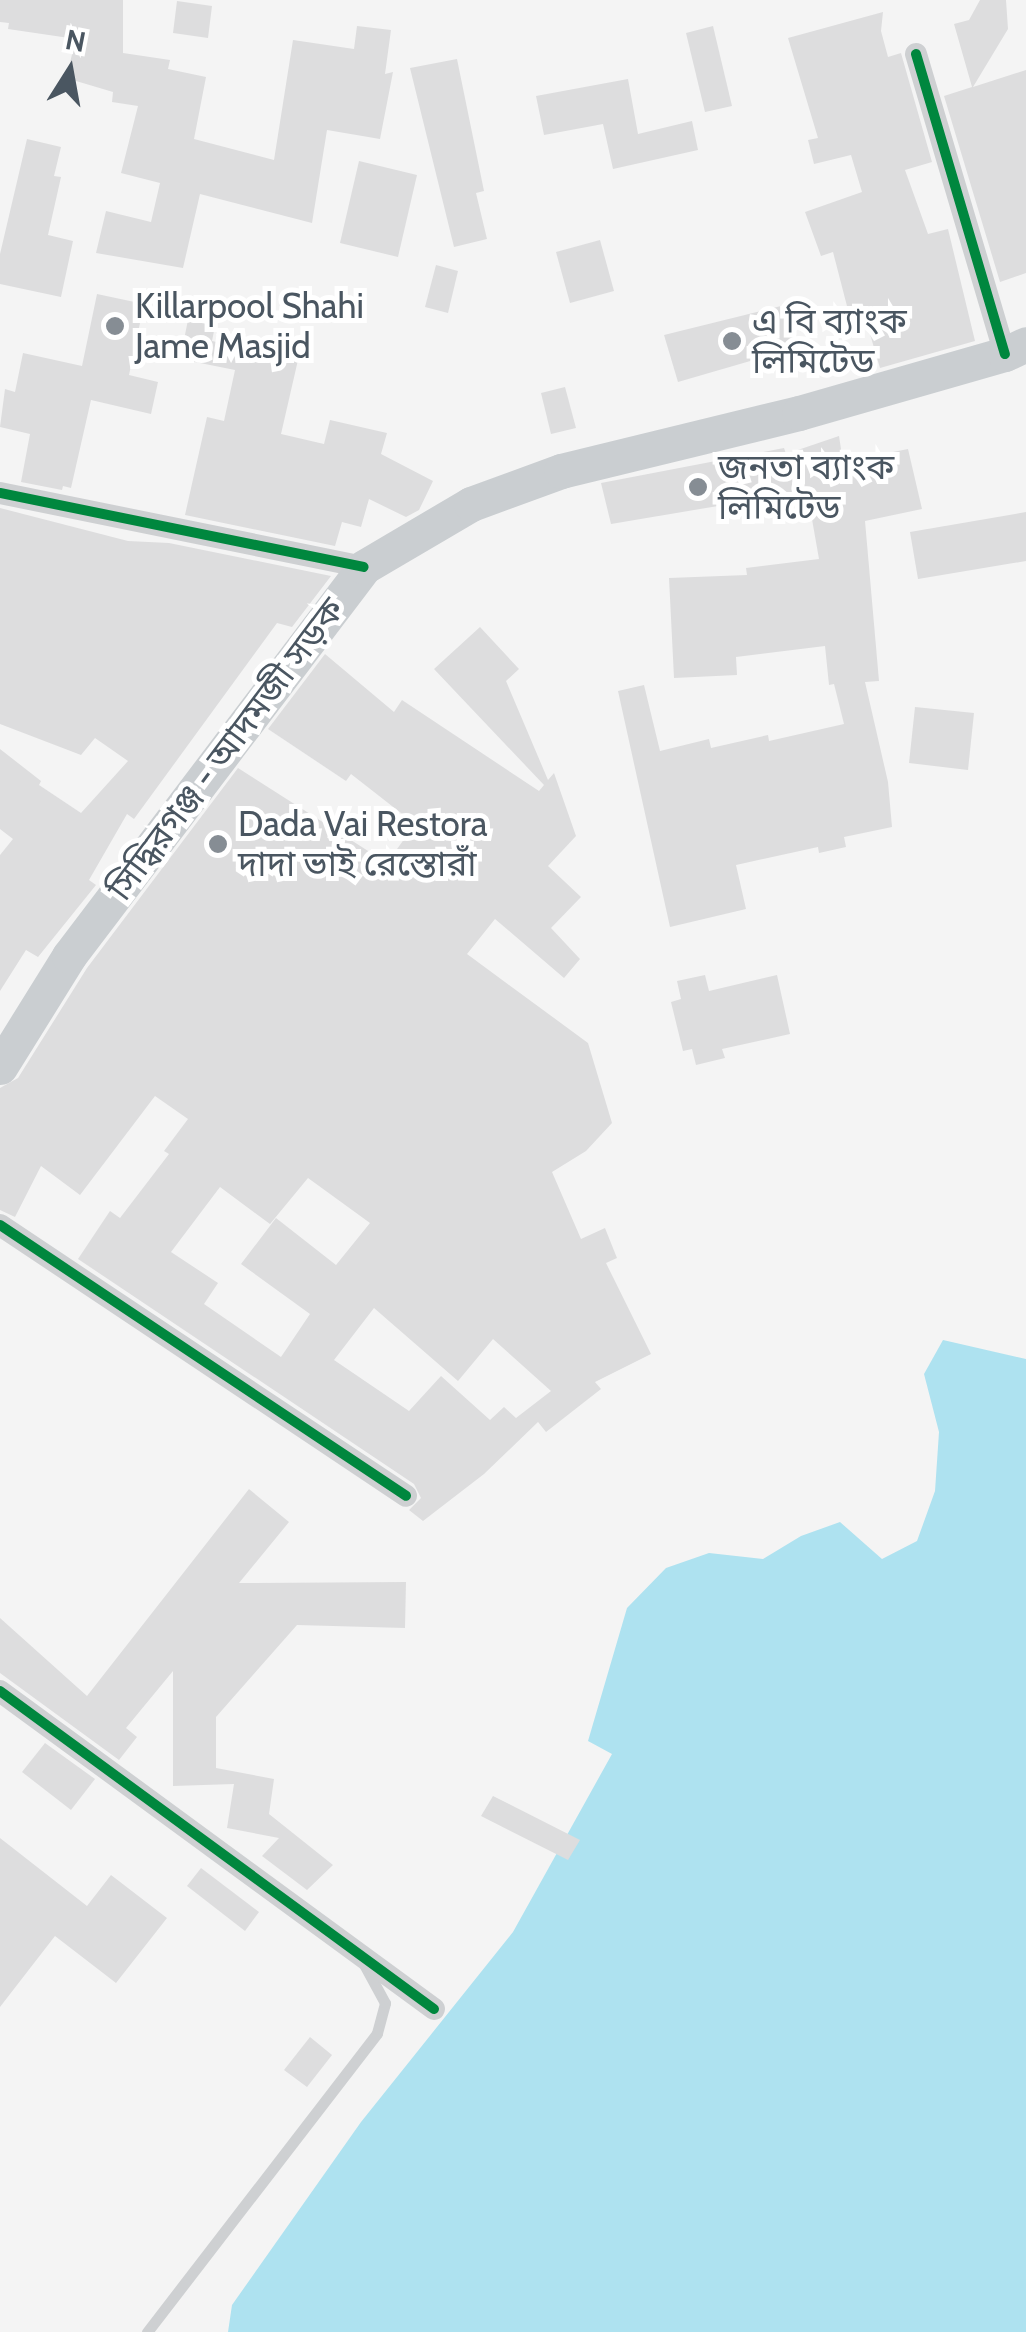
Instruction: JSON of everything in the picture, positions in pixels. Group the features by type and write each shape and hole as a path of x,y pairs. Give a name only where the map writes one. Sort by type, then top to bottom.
{"main road":[{"name":"সিদ্ধিরগঞ্জ - আদমজী সড়ক","path":"0,1067 68,956 364,567 472,504 561,471 798,413 1016,349"}],"street":[{"path":"916,54 1016,349"},
{"path":"0,493 364,567"},
{"path":"0,1225 406,1496"},
{"path":"0,1691 434,2009"}],"lane":[{"path":"147,2332 377,2033 385,2003 360,1958"}],"water":[{"path":"943,1340 1026,1359 1026,2332 228,2332 232,2305 361,2122 513,1932 612,1754 588,1741 627,1608 666,1568 709,1553 763,1559 801,1536 840,1522 882,1559 917,1541 935,1491 939,1432 924,1374"}],"building":[{"path":"0,0 123,0 123,53 170,60 168,69 206,77 194,139 274,160 293,40 354,49 357,26 391,30 385,74 393,72 380,139 327,130 312,223 200,194 183,268 96,253 106,211 151,222 160,183 121,173 138,106 112,102 113,92 66,78 76,39 8,29 9,23 0,22"},
{"path":"980,0 1006,0 1008,29 973,87 1026,70 1026,273 1000,282 944,96 972,87 954,24 969,20"},
{"path":"177,1 212,6 208,38 173,33"},
{"path":"883,12 881,31 888,57 901,53 932,162 905,170 928,234 948,229 975,341 880,368 862,307 848,310 833,252 821,256 805,212 862,192 851,155 814,164 808,140 818,138 788,38"},
{"path":"713,26 732,106 705,112 686,33"},
{"path":"457,59 484,191 476,193 487,239 454,247 410,68"},
{"path":"628,79 638,134 692,121 698,150 613,169 603,124 544,135 536,96"},
{"path":"27,139 61,147 54,176 61,177 48,235 73,241 61,297 0,284 0,254"},
{"path":"359,161 417,175 398,257 340,243"},
{"path":"600,240 614,291 570,303 556,252"},
{"path":"436,265 458,271 448,313 425,307"},
{"path":"97,294 144,304 129,375 158,382 151,414 91,400 71,488 63,486 62,490 21,482 30,434 0,427 5,389 15,392 23,353 82,366"},
{"name":"এ বি ব্যাংক লিমিটেড","path":"789,304 799,347 678,382 664,335"},
{"path":"188,320 215,326 212,341 298,360 281,434 324,444 330,420 387,433 381,454 433,481 419,510 406,517 369,499 361,527 342,522 335,546 185,515 207,417 224,421 235,370 180,359"},
{"path":"565,387 576,428 551,434 541,393"},
{"path":"839,436 843,462 908,449 922,509 865,521 879,681 865,682 888,782 892,827 844,837 846,847 819,853 818,847 736,865 746,909 670,927 618,691 644,685 660,751 709,739 711,748 768,735 769,741 844,724 834,684 829,685 825,646 736,657 737,675 674,678 669,578 747,575 746,568 819,559 807,491 611,524 601,483 784,448 786,454"},
{"path":"0,508 128,541 169,543 331,576 292,627 277,623 134,819 127,814 89,880 96,885 38,957 26,950 0,991 0,855 13,839 0,829 0,749 41,781 39,785 81,813 128,761 95,738 81,755 0,724"},
{"path":"1026,512 1026,561 918,579 910,532"},
{"path":"480,627 519,669 506,681 548,780 554,773 576,836 548,866 581,897 551,928 580,959 564,978 495,919 467,954 588,1043 612,1123 586,1151 552,1172 581,1239 605,1228 617,1258 606,1263 651,1354 595,1382 601,1389 546,1432 538,1422 484,1474 423,1521 409,1510 421,1498 414,1484 78,1259 110,1211 120,1218 169,1154 164,1151 188,1119 155,1096 80,1195 41,1166 15,1217 0,1210 0,1088 18,1078 87,968 238,768 387,863 415,824 351,774 346,781 268,729 325,654 394,712 402,700 539,791 544,785 434,669","holes":["308,1178 370,1223 336,1265 276,1218 241,1264 310,1314 281,1357 204,1304 218,1283 171,1252 220,1187 270,1224","374,1308 458,1381 493,1339 551,1391 516,1418 504,1407 490,1420 441,1376 409,1411 334,1360"]},
{"path":"915,707 974,713 968,770 909,763"},
{"path":"705,975 709,991 777,975 790,1034 722,1049 725,1058 696,1065 692,1049 683,1051 671,1002 681,999 677,981"},
{"path":"249,1489 289,1522 239,1583 406,1582 405,1628 297,1625 216,1717 216,1768 274,1779 269,1814 333,1865 307,1890 262,1856 279,1838 227,1828 234,1784 173,1786 173,1671 126,1728 137,1737 119,1760 0,1673 0,1618 87,1696"},
{"path":"45,1743 95,1779 71,1810 22,1772"},
{"path":"493,1796 580,1840 568,1860 481,1816"},
{"path":"0,1838 87,1906 111,1875 167,1918 116,1983 55,1936 0,2007"},
{"path":"201,1868 259,1912 245,1931 187,1886"},
{"path":"310,2037 332,2055 307,2087 284,2070"}],"cycle path":[{"path":"916,54 1005,354"},
{"path":"0,493 364,567"},
{"path":"0,1225 406,1496"},
{"path":"0,1691 434,2009"}],"place":[{"name":"Killarpool Shahi Jame Masjid","path":"115,326"},
{"name":"এ বি ব্যাংক লিমিটেড","path":"732,341"},
{"name":"জনতা ব্যাংক লিমিটেড","path":"698,487"},
{"name":"Dada Vai Restora দাদা ভাই রেস্তোরাঁ","path":"218,844"}]}
